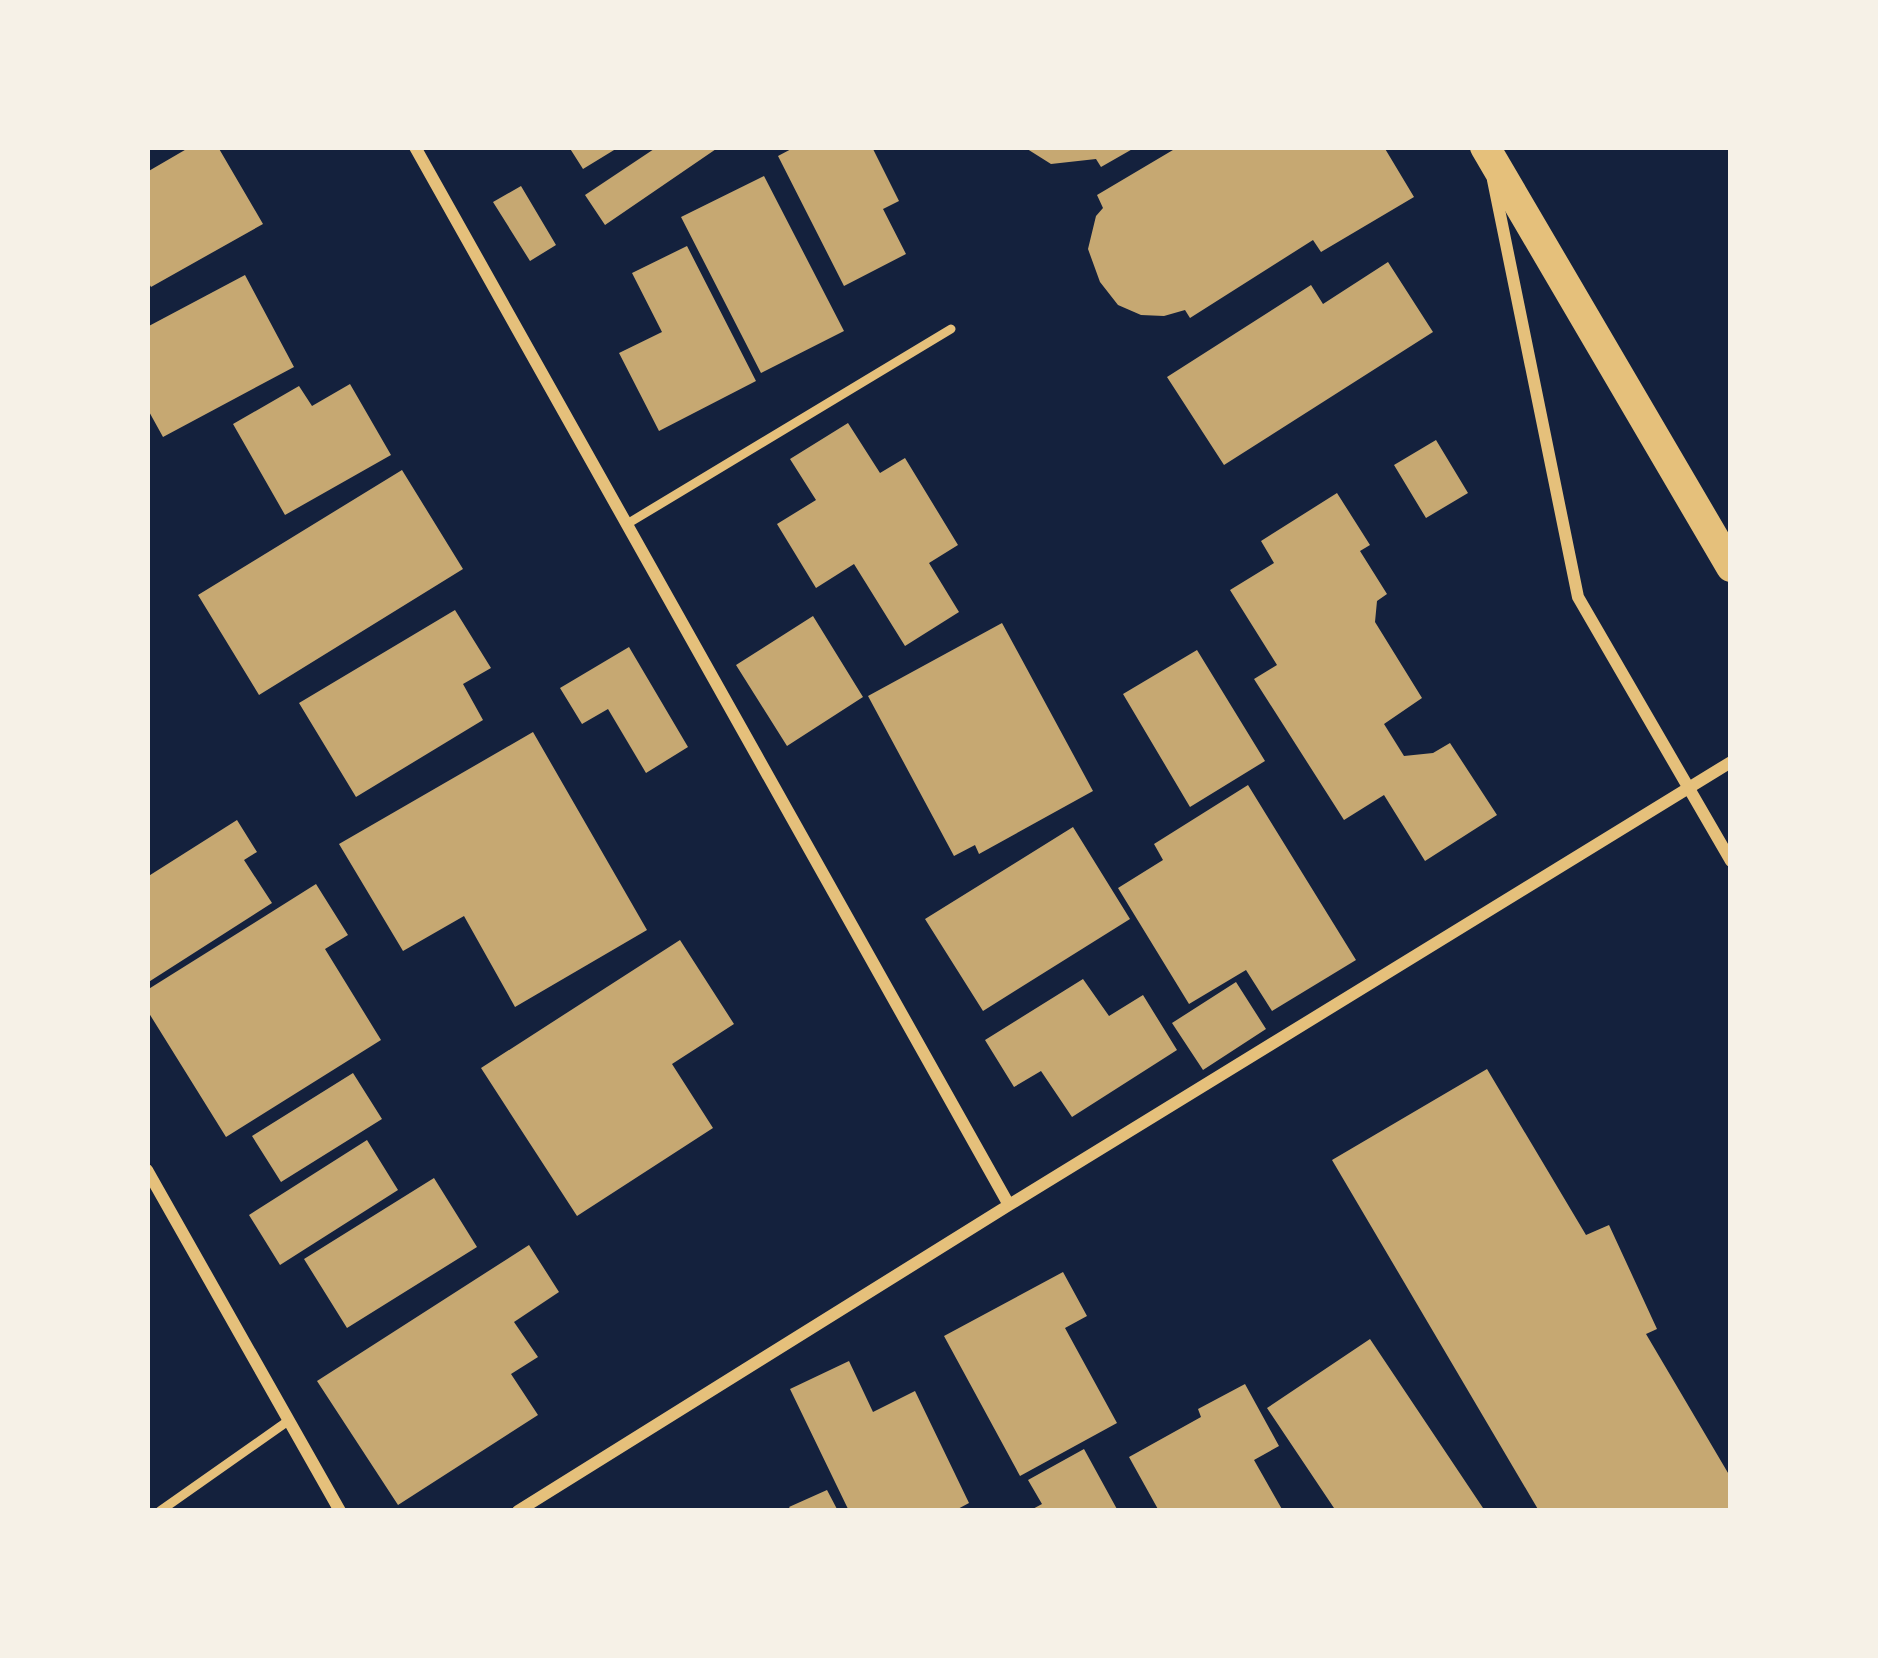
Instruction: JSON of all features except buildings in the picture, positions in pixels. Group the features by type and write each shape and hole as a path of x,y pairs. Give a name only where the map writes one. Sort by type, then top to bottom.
{"main road":[{"path":"1486,149 1731,567"}],"street":[{"path":"415,147 1009,1204"},
{"path":"1486,149 1578,598 1731,861"},
{"path":"518,1511 1731,762"},
{"path":"147,1170 340,1511"}],"lane":[{"path":"627,524 951,329"},
{"path":"160,1511 288,1421"}]}
